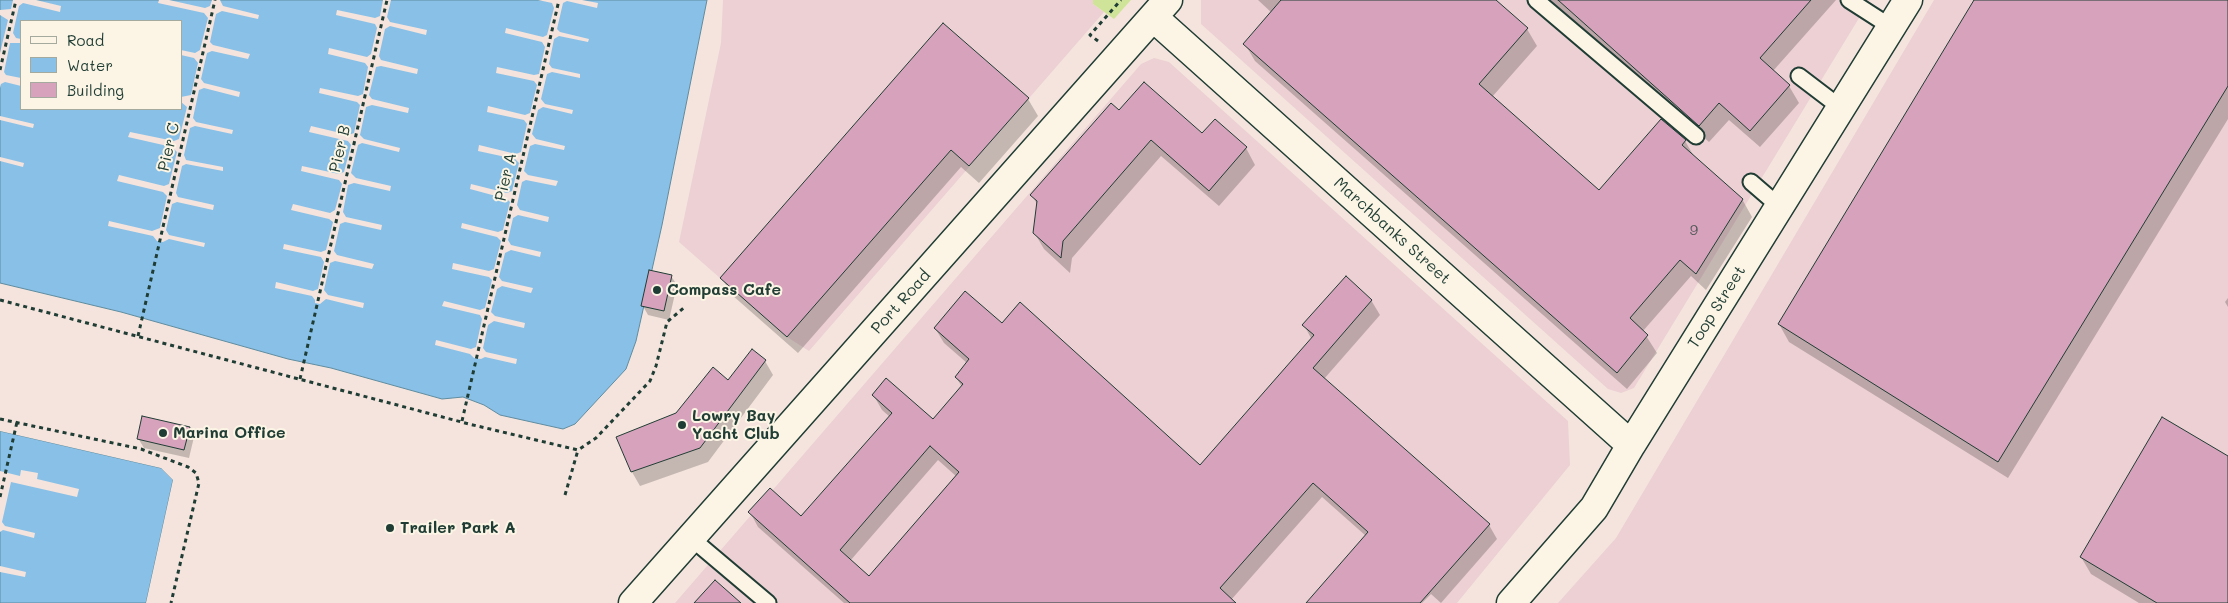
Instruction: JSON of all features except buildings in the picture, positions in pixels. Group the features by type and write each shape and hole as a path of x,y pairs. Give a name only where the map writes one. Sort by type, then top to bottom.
{"street":[{"name":"Toop Street","path":"1510,603 1594,508 1631,445 1908,0"},
{"name":"Marchbanks Street","path":"1161,9 1631,445"},
{"name":"Port Road","path":"633,603 1161,9"}],"lane":[{"path":"1536,0 1696,136"},
{"path":"1849,0 1891,27"},
{"path":"1799,76 1841,108"},
{"path":"1751,182 1780,207"},
{"path":"691,538 768,603"}],"path":[{"path":"0,70 16,0"},
{"name":"Pier C","path":"138,336 215,0"},
{"name":"Pier B","path":"300,379 387,0"},
{"name":"Pier A","path":"462,421 478,359 559,0"},
{"path":"0,300 578,450"},
{"path":"565,495 578,450 596,438 650,381 668,322 686,306"},
{"path":"0,419 141,450 188,467 196,473 199,483 171,603"},
{"path":"0,497 17,422"}],"shaded area":[{"path":"723,0 1093,0 1093,4 1104,12 809,351 787,337 679,242 721,43"},
{"path":"1201,0 1870,0 1634,388 1621,393 1608,389 1201,24"},
{"path":"1934,0 2228,0 2228,603 1558,603 1616,538"},
{"path":"1154,58 1169,62 1568,421 1570,465 1457,603 675,603 1141,64"}],"green space":[{"path":"1093,0 1131,0 1114,19 1093,4"}],"water":[{"path":"0,0 707,0 662,225 636,341 626,369 575,424 563,429 500,415 484,405 463,397 442,399 331,368 288,359 121,312 0,283"},
{"path":"0,431 161,468 173,480 146,603 0,603"}],"pier":[{"path":"13,0 36,0 61,6 60,12 23,3 19,6 13,33 16,38 20,39 20,43 10,43 4,72 6,75 20,78 20,86 5,82 1,84 0,88 0,53 8,20 0,15 0,10 11,9"},
{"path":"159,0 169,0 205,8 210,6 212,0 220,0 223,6 259,15 258,19 222,11 216,14 210,42 213,45 250,54 248,59 212,51 207,53 201,79 204,83 240,92 239,97 204,88 199,90 193,118 196,122 233,130 232,134 195,126 190,128 184,155 186,160 223,167 223,171 186,164 182,166 176,193 178,197 214,205 213,210 177,202 172,204 166,230 169,235 205,243 204,247 169,239 163,242 157,241 153,236 108,226 109,221 152,231 160,228 167,196 163,192 117,181 119,175 164,186 169,184 177,152 172,147 128,137 130,132 174,141 179,139 187,107 182,103 182,97 191,95 198,63 194,58 182,55 182,50 195,53 200,50 208,18 204,13 158,3"},
{"path":"383,0 391,0 387,17 390,22 427,30 426,35 390,26 385,29 379,56 381,60 418,69 417,74 381,66 376,67 369,95 372,99 409,108 408,113 372,105 366,107 360,135 364,139 400,148 399,152 362,143 358,145 351,173 356,178 391,186 390,191 354,183 348,185 343,212 346,217 382,225 381,230 345,222 340,224 334,251 337,255 374,264 372,269 335,261 330,263 324,290 328,295 364,303 363,308 326,299 320,304 315,303 312,296 275,288 276,282 313,291 318,289 324,262 321,257 283,249 284,244 321,252 326,250 333,222 329,219 291,210 293,204 330,213 335,210 342,184 339,180 301,171 302,166 339,174 344,172 351,145 348,141 309,132 311,126 349,135 354,133 360,105 357,102 319,93 320,88 358,96 363,94 368,67 365,63 328,54 329,48 367,57 371,54 377,28 375,24 336,15 337,10 375,18 380,16"},
{"path":"538,0 582,0 598,3 597,8 567,1 563,3 557,29 560,32 589,39 588,42 559,36 554,39 549,64 552,68 580,74 580,78 552,72 547,74 541,99 545,104 573,110 572,114 543,107 538,110 532,134 536,139 565,146 564,150 535,144 530,146 524,171 528,175 558,181 556,186 526,180 522,182 517,205 520,210 549,217 548,222 518,215 513,218 508,240 511,245 541,252 540,257 511,250 505,253 499,277 502,281 533,288 531,293 502,286 497,289 491,312 495,316 525,323 524,328 494,321 488,325 483,348 486,352 517,359 516,364 485,357 481,359 474,358 470,354 435,345 436,340 471,349 476,347 482,319 480,315 442,306 444,301 480,310 485,308 492,280 489,277 452,269 453,263 489,271 494,269 501,241 497,237 461,228 462,223 498,232 503,230 510,202 507,199 470,189 471,184 507,193 512,191 519,163 515,159 478,151 479,145 516,154 521,152 527,124 524,120 487,112 488,106 525,115 530,113 537,85 534,81 496,73 497,67 534,75 539,74 545,47 542,42 505,33 506,28 543,37 547,35 554,8 552,3"},
{"path":"0,116 34,124 33,128 0,120"},
{"path":"0,157 24,163 23,167 0,161"},
{"path":"0,428 162,465 175,478 149,603 146,603 173,480 161,468 0,431"},
{"path":"21,470 38,473 37,479 79,489 77,497 11,482 2,522 5,526 35,533 34,538 3,530 0,532 0,471 20,476"},
{"path":"0,566 26,572 25,577 0,572"}],"place":[{"name":"Compass Cafe","path":"657,290"},
{"name":"Lowry Bay Yacht Club","path":"682,425"},
{"name":"Marina Office","path":"163,433"},
{"name":"Trailer Park A","path":"390,528"}]}
